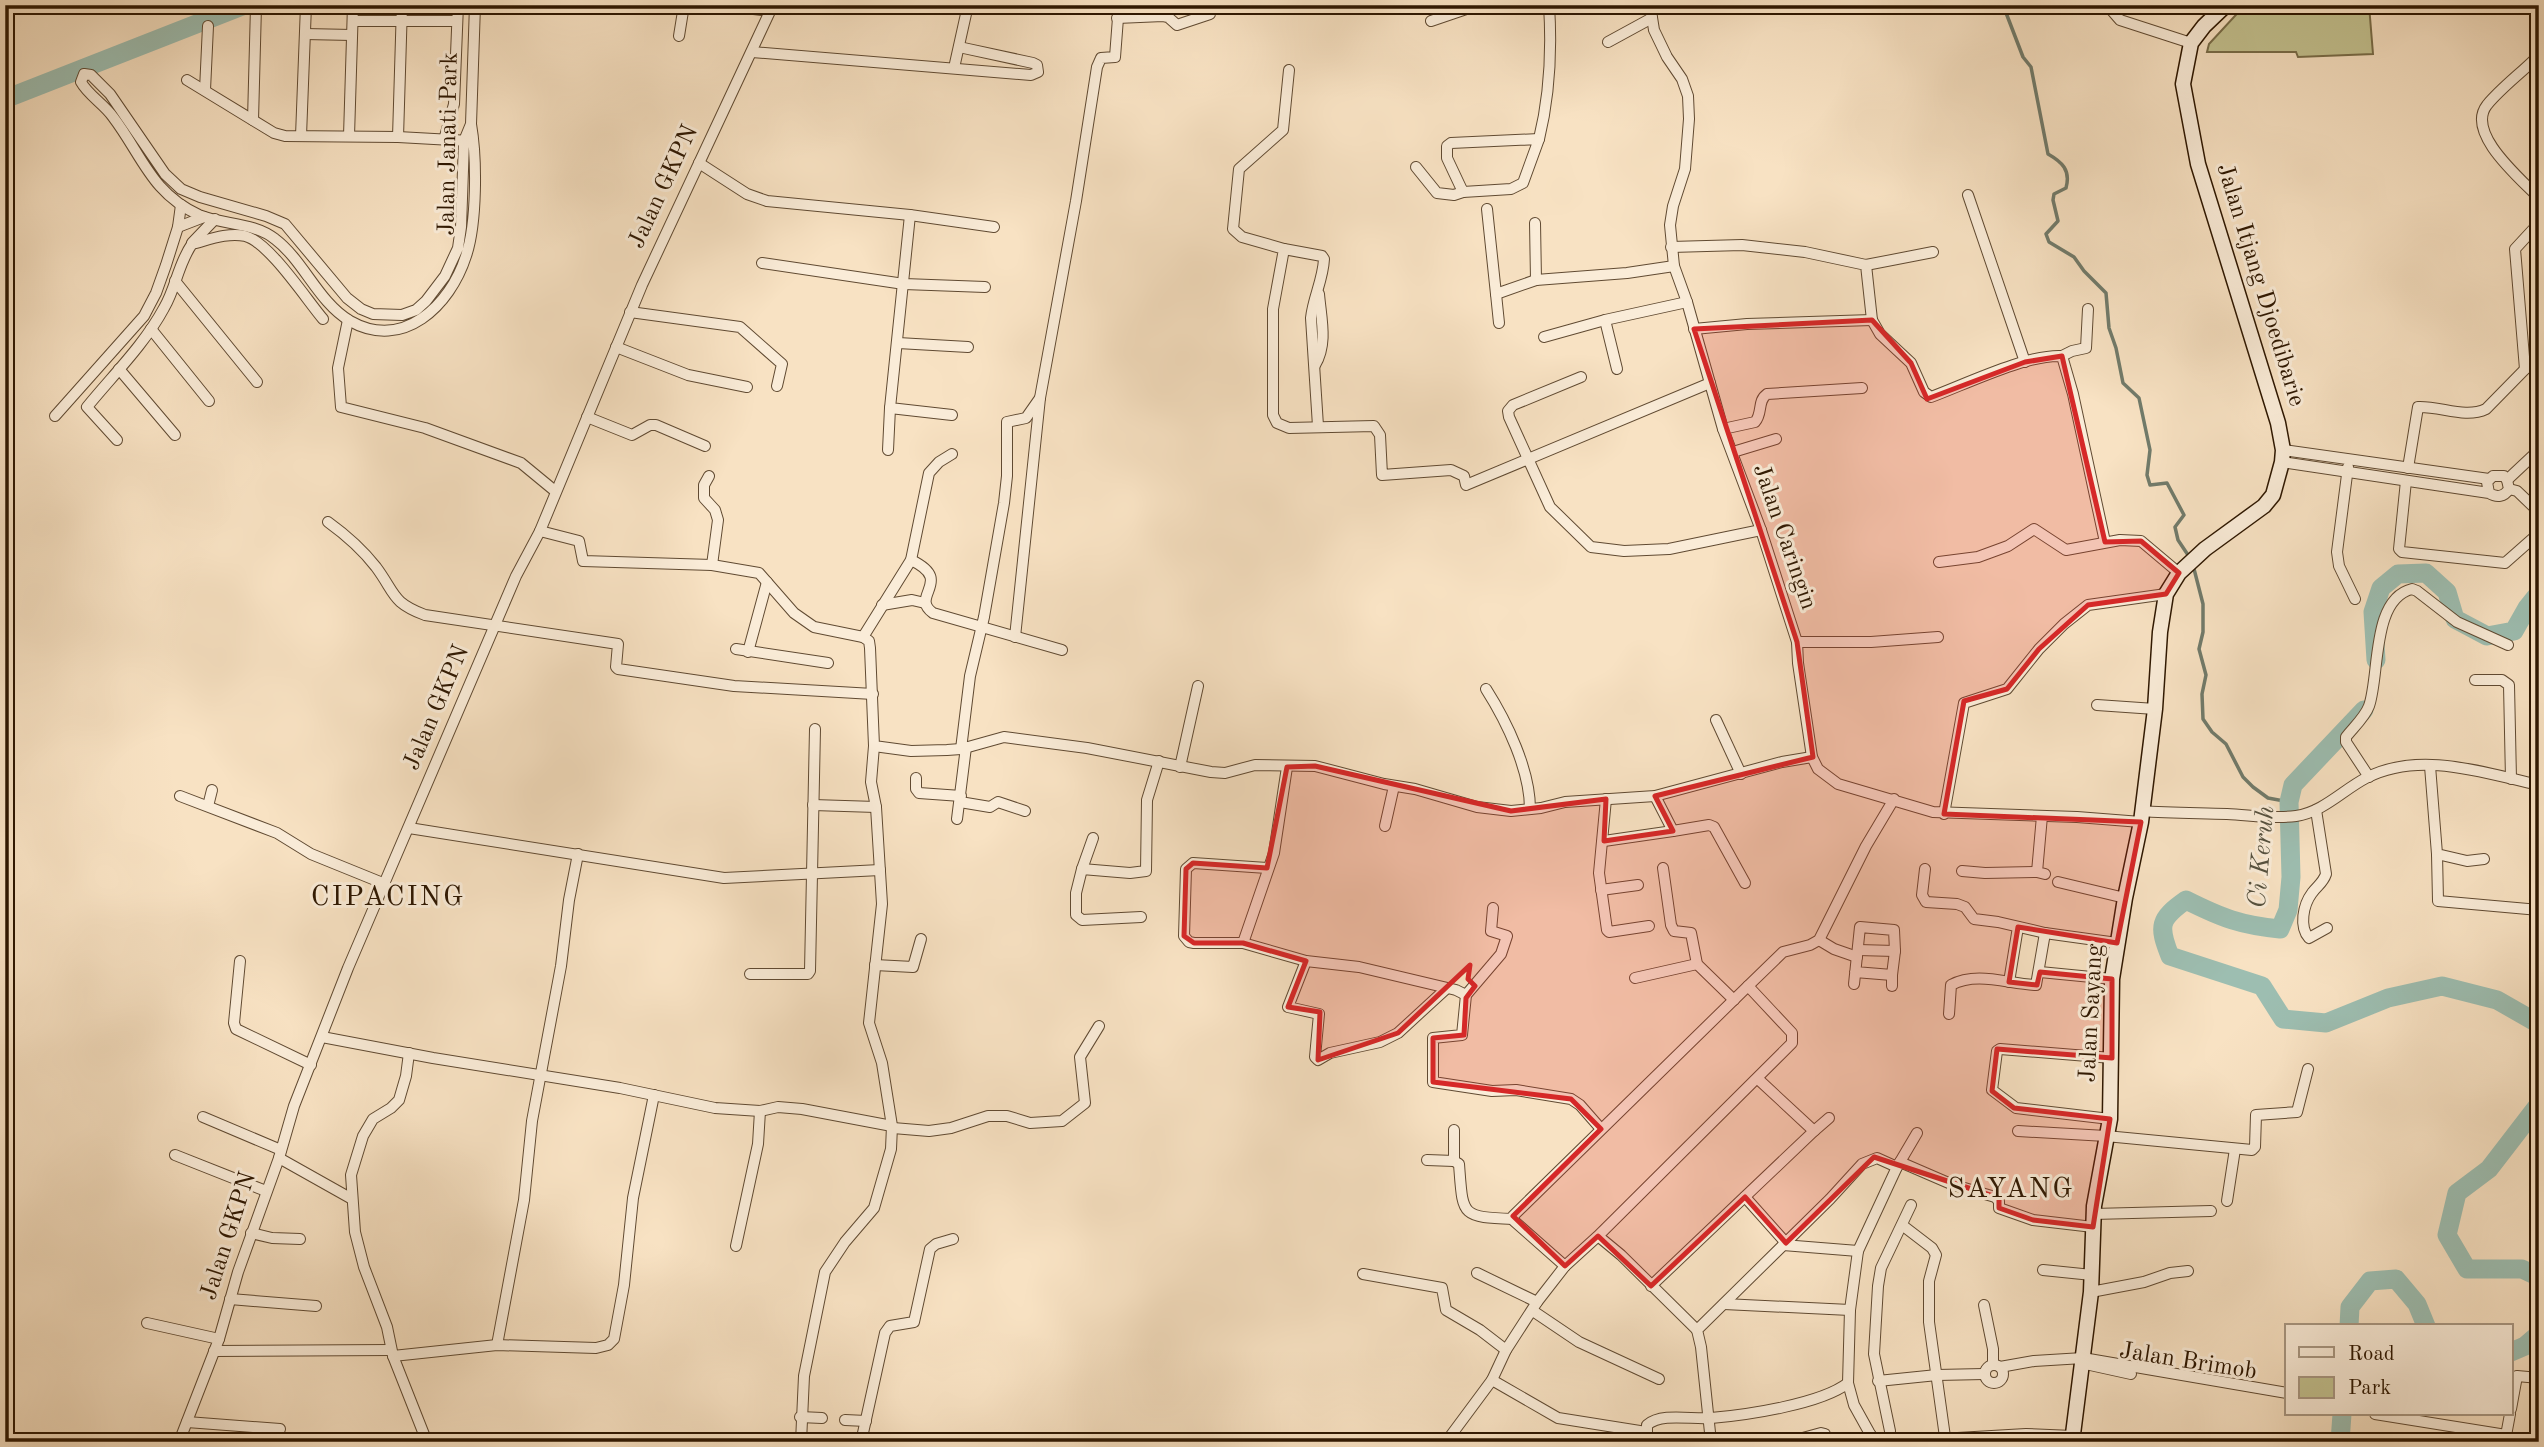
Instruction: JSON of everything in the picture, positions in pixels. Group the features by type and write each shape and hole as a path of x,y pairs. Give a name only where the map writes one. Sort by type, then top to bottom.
{"main road":[{"name":"Jalan Itjang Djoedibarie","path":"2197,556 2264,506 2273,495 2283,456 2278,423 2250,324 2215,222 2194,147 2183,84 2191,43 2221,7"},
{"name":"Jalan Sayang","path":"2073,1439 2079,1361 2091,1292 2093,1220 2110,1119 2112,979 2116,943 2141,816 2166,594 2182,570 2197,556"}],"street":[{"path":"301,136 306,5"},
{"path":"349,136 353,5"},
{"path":"398,137 402,5"},
{"path":"444,140 454,104 458,5"},
{"name":"Jalan Janati Park","path":"346,325 393,331 407,328 425,317 446,297 466,257 471,234 469,141 475,5"},
{"path":"678,36 684,5"},
{"path":"718,5 772,8"},
{"path":"954,68 968,5"},
{"path":"1015,637 1028,500 1038,441 1040,398 1076,201 1097,66 1101,58 1115,57 1119,5"},
{"path":"1431,21 1478,5"},
{"path":"1416,167 1437,193 1454,195 1511,189 1523,183 1539,139 1547,105 1552,40 1549,5"},
{"name":"Jalan Caringin","path":"1650,5 1654,30 1667,57 1682,79 1688,96 1685,169 1670,225 1674,265 1688,302 1723,429 1761,530 1797,642 1812,757"},
{"path":"2107,5 2120,20 2191,43"},
{"path":"253,120 257,6"},
{"name":"Jalan GKPN","path":"179,1442 219,1339 294,1105 384,884 516,576 540,531 630,312 772,8"},
{"path":"1117,18 1163,16 1177,25 1210,13"},
{"path":"1608,42 1652,18"},
{"path":"353,21 456,21"},
{"path":"205,90 208,26"},
{"path":"305,34 352,35"},
{"path":"751,52 1031,75 1038,72 1037,65 1033,63 959,47"},
{"path":"2537,55 2486,106 2481,122 2486,140 2539,198"},
{"path":"1289,70 1283,130 1239,169 1233,229 1242,237 1322,256 1325,262 1318,294 1312,304 1311,318 1318,426"},
{"path":"187,80 274,133 469,141 458,248 445,276 416,310 402,316 373,314 347,298 292,230 277,220 181,189 164,174 110,94 91,75 87,73 82,77 82,86 103,103 156,183 181,205 204,216 272,236 286,248 336,310 346,325 338,368 341,407 425,428 521,463 555,491"},
{"path":"1463,192 1447,158 1447,146 1451,143 1539,139"},
{"path":"144,165 153,155"},
{"path":"699,163 747,194 767,201 910,215 993,227"},
{"path":"1968,195 2025,362"},
{"path":"55,416 144,316 156,293 178,228 181,205"},
{"path":"241,225 244,208"},
{"path":"1488,209 1499,323"},
{"path":"888,450 910,215"},
{"path":"178,228 204,216"},
{"path":"117,440 87,407 152,329 166,305 180,263 192,244 215,219"},
{"path":"1535,223 1536,280"},
{"path":"2525,369 2515,249 2539,223"},
{"path":"192,244 220,237 244,236 253,239 267,248 323,319"},
{"path":"1671,247 1742,245 1805,252 1867,265 1933,252"},
{"path":"1284,249 1273,309 1273,415 1283,427 1374,426 1380,435 1382,475 1451,470 1464,476 1466,485 1710,383"},
{"path":"762,263 904,284 985,287"},
{"path":"1496,294 1536,280 1627,273 1674,265"},
{"path":"1867,265 1872,320 1880,334 1911,363 1924,392 1931,397 2025,362 2051,355 2062,356 2086,348 2088,309"},
{"path":"175,281 257,382"},
{"path":"1544,337 1605,320 1688,302"},
{"path":"630,312 740,327 782,364 776,386"},
{"path":"1605,320 1617,369"},
{"path":"1694,329 1747,324 1872,320"},
{"path":"152,329 209,401"},
{"path":"898,342 968,347"},
{"path":"617,347 688,375 747,387"},
{"path":"2408,468 2418,407 2474,414 2486,409 2539,355"},
{"path":"2062,356 2073,394 2105,542"},
{"path":"119,369 175,435"},
{"path":"1581,377 1513,405 1508,411 1550,507 1591,547 1624,551 1669,550 1761,530"},
{"path":"1723,429 1755,422 1760,415 1761,402 1767,394 1862,388"},
{"path":"957,819 968,687 1007,476 1007,422 1026,418 1040,398"},
{"path":"890,408 952,415"},
{"path":"587,417 632,435 650,425 656,425 705,446"},
{"path":"1733,452 1776,439"},
{"path":"2283,456 2347,471 2489,493 2498,497 2502,496 2508,484 2539,450"},
{"path":"863,638 911,560 929,473 939,462 952,454"},
{"path":"2283,456 2349,459 2489,479 2498,475 2539,512"},
{"path":"2349,459 2337,552 2339,566 2355,599"},
{"path":"709,476 704,485 704,498 715,510 718,520 712,565"},
{"path":"2489,479 2489,493"},
{"path":"2406,481 2399,549 2402,552 2505,563 2539,533"},
{"path":"328,522 354,541 376,568 396,600 425,615 618,644 618,669 734,686 873,694"},
{"path":"1939,562 1978,558 2008,546 2034,529 2066,550 2120,540 2141,541 2182,570"},
{"path":"540,531 579,541 583,561 712,565 759,573 794,613 814,627 869,641 874,746 871,782 876,807 882,904 869,1023 882,1063 893,1127 891,1149 874,1208 845,1242 825,1272 804,1376 800,1417 801,1442"},
{"path":"911,560 926,568 929,573 931,580 925,603 933,613 1062,650"},
{"path":"748,652 767,582"},
{"path":"2369,776 2346,742 2346,737 2369,708 2383,619 2401,594 2412,589 2417,591 2457,622 2508,645"},
{"path":"1944,814 1964,703 2007,689 2039,649 2064,624 2088,606 2166,594"},
{"path":"883,605 912,600 925,603"},
{"path":"1797,642 1871,642 1938,637"},
{"path":"736,649 828,663"},
{"path":"2475,680 2502,680 2509,685 2511,779"},
{"path":"1180,766 1198,686"},
{"path":"1486,689 1507,725 1525,778 1530,810"},
{"path":"2097,705 2155,709"},
{"path":"1716,720 1741,774"},
{"path":"750,974 808,974 810,971 815,729"},
{"path":"874,746 911,751 964,748 1004,737 1034,739 1225,773 1255,765 1315,766 1415,789 1477,807 1511,811 1565,803 1655,796 1782,761 1812,757 1818,769 1829,779 1944,814 2298,816 2316,810 2369,776 2406,766 2484,771 2539,785"},
{"path":"1082,869 1130,873 1146,871 1147,800 1160,761"},
{"path":"2430,766 2438,901 2539,910"},
{"path":"1243,943 1274,853 1287,767"},
{"path":"916,778 916,789 919,793 990,807 998,802 1025,811"},
{"path":"1385,826 1394,786"},
{"path":"208,806 212,790"},
{"path":"180,796 277,833 311,854 384,884"},
{"path":"1655,796 1673,831"},
{"path":"1606,799 1604,841 1599,867 1607,930 1609,932 1649,926"},
{"path":"1513,1219 1515,1211 1783,952 1819,940 1866,846 1894,799"},
{"path":"813,805 876,807"},
{"path":"2316,810 2326,874 2322,884 2310,896 2302,922 2309,938 2327,928"},
{"path":"1962,871 2041,873 2042,816"},
{"path":"1604,841 1709,825 1714,827 1745,883"},
{"path":"409,828 724,878 880,870"},
{"path":"1093,838 1076,893 1075,908 1078,918 1141,917"},
{"path":"497,1345 521,1219 532,1121 578,854"},
{"path":"2437,854 2468,861 2484,859"},
{"path":"1267,868 1194,863 1186,869 1186,940 1194,943 1243,943 1307,961 1359,967 1466,995"},
{"path":"1663,868 1674,931 1691,933 1697,964 1734,1000"},
{"path":"1925,869 1922,895 1926,902 1957,904 1965,907 1974,919 2116,943"},
{"path":"2058,882 2124,898"},
{"path":"1601,890 1639,885"},
{"path":"1493,908 1491,931 1507,938 1501,954 1466,995 1462,1035 1433,1038 1434,1083 1492,1091 1517,1090 1571,1099 1580,1105 1601,1129"},
{"path":"1854,984 1861,926 1893,929 1895,951 1892,986"},
{"path":"2009,982 2018,928"},
{"path":"1949,1014 1951,985 1957,982 1976,978 2036,985 2045,933"},
{"path":"875,965 913,967 920,939"},
{"path":"1819,940 1834,948 1858,953 1895,951"},
{"path":"240,961 234,1023 236,1029 311,1065"},
{"path":"1307,961 1288,1007 1319,1014 1315,1057 1318,1060 1330,1053 1380,1042 1398,1033 1447,988"},
{"path":"1635,978 1697,964"},
{"path":"1855,972 1892,975"},
{"path":"2040,972 2112,979"},
{"path":"1447,1441 1492,1380 1506,1350 1564,1266 1598,1236 1786,1051 1793,1038 1792,1033 1748,986"},
{"path":"322,1037 542,1074 715,1108 760,1111 778,1107 802,1109 893,1127 929,1131 951,1128 988,1116 1007,1116 1030,1123 1062,1121 1085,1103 1080,1057 1099,1026"},
{"path":"2110,1119 2016,1108 1992,1090 1997,1051 2000,1049 2112,1058"},
{"path":"409,1053 399,1100 373,1119 363,1136 351,1175 352,1199 357,1243 369,1283 387,1327 392,1353 427,1442"},
{"path":"2018,1131 2106,1136 2252,1150 2255,1147 2257,1114 2297,1112 2308,1069"},
{"path":"1758,1079 1814,1131"},
{"path":"214,1351 392,1353 497,1345 596,1348 608,1345 614,1339 624,1285 633,1198 654,1095"},
{"path":"736,1246 758,1144 760,1111"},
{"path":"203,1117 280,1154 352,1199"},
{"path":"1651,1286 1829,1118"},
{"path":"1454,1129 1454,1161"},
{"path":"1883,1442 1873,1438 1869,1432 1854,1405 1848,1383 1850,1310 1857,1251 1898,1165 1917,1133"},
{"path":"2227,1201 2235,1149"},
{"path":"174,1154 266,1191"},
{"path":"1697,1330 1862,1164 1877,1158 1995,1197 1999,1201 1999,1208 2033,1220 2093,1220 2211,1211"},
{"path":"1427,1160 1454,1161 1459,1164 1463,1207 1470,1215 1513,1219 1564,1266"},
{"path":"1745,1197 1784,1244 1857,1251"},
{"path":"1911,1205 1881,1268 1878,1286 1874,1354 1889,1436 2026,1434 2073,1439"},
{"path":"1902,1225 1933,1248 1936,1255 1929,1282 1929,1322 1945,1437"},
{"path":"251,1233 272,1238 300,1239"},
{"path":"1598,1236 1697,1330 1711,1442"},
{"path":"861,1442 885,1333 890,1326 914,1322 930,1249 936,1244 953,1239"},
{"path":"2043,1270 2092,1275"},
{"path":"2091,1292 2144,1282 2170,1272 2188,1271"},
{"path":"1477,1273 1535,1307 1579,1342 1659,1379"},
{"path":"1363,1275 1442,1288 1446,1310 1480,1330 1506,1350"},
{"path":"230,1299 316,1306"},
{"path":"1724,1304 1850,1310"},
{"path":"1984,1305 1997,1366 2002,1377 1997,1382 1987,1381 1984,1374 1987,1368 1997,1366 2011,1363 2034,1361 2079,1361"},
{"path":"147,1323 219,1339"},
{"name":"Jalan Brimob","path":"2079,1361 2285,1393"},
{"name":"Jalan Brimob","path":"2079,1361 2285,1399"},
{"path":"1878,1381 1984,1374"},
{"path":"2512,1401 2517,1376 2539,1378"},
{"path":"1492,1380 1558,1418 1647,1437 1649,1422 1655,1420 1710,1418 1777,1407 1826,1396 1848,1383"},
{"path":"2387,1416 2506,1435"},
{"path":"2421,1416 2506,1435"},
{"path":"2506,1435 2509,1416"},
{"path":"800,1417 822,1418"},
{"path":"845,1420 866,1421"},
{"path":"187,1422 280,1429"},
{"path":"1788,1442 1821,1433 1827,1436 1828,1442"}],"highlighted area":[{"path":"1872,320 1911,363 1927,399 2025,362 2062,356 2105,542 2141,541 2179,573 2166,594 2088,605 2039,649 2007,689 1964,701 1944,814 2141,822 2117,943 2018,927 2009,982 2037,985 2040,972 2112,979 2112,1058 1997,1049 1992,1091 2014,1108 2110,1119 2093,1227 2033,1220 1999,1208 1999,1198 1874,1157 1786,1243 1745,1197 1651,1286 1598,1236 1565,1266 1513,1216 1601,1129 1571,1099 1433,1082 1433,1038 1464,1035 1466,998 1475,986 1468,979 1470,965 1398,1033 1318,1060 1320,1012 1288,1007 1306,961 1243,943 1194,943 1184,936 1186,869 1193,863 1267,868 1287,767 1315,766 1511,811 1606,799 1604,841 1673,831 1655,796 1813,757 1797,642 1694,329"}],"green space":[{"path":"2245,5 2369,5 2373,54 2298,57 2296,52 2207,52 2209,44"}],"waterway":[{"path":"5,99 245,5"},
{"path":"2003,5 2023,57 2031,67 2048,154 2061,164 2067,176 2066,188 2054,194 2058,221 2046,234 2049,242 2074,257 2106,293 2109,328 2123,383 2139,398 2150,450 2147,475 2150,485 2167,483 2184,515 2175,527 2178,540 2190,558"},
{"path":"2193,565 2203,604 2203,632 2199,649 2206,675 2202,694 2203,719 2212,732 2226,744 2243,777 2253,787 2268,798 2289,802"},
{"name":"Ci Keruh","path":"2376,660 2373,612 2381,588 2398,574 2426,573 2447,592 2455,619 2487,636 2514,631 2539,593"},
{"name":"Ci Keruh","path":"2364,710 2293,785 2289,802 2291,877 2288,910 2280,929 2232,920 2186,900 2170,913 2163,924 2170,956 2262,986 2283,1019 2326,1023 2388,998 2442,986 2497,1000 2539,1024"},
{"name":"Ci Keruh","path":"2539,1104 2489,1169 2457,1193 2447,1235 2467,1269 2522,1269 2539,1277"},
{"name":"Ci Keruh","path":"2349,1324 2350,1307 2370,1281 2396,1279 2417,1304 2425,1324"},
{"name":"Ci Keruh","path":"2512,1352 2525,1346 2539,1334"},
{"name":"Ci Keruh","path":"2340,1442 2342,1416"}],"district":[{"name":"CIPACING","path":"388,898"},
{"name":"SAYANG","path":"2011,1190"}]}
